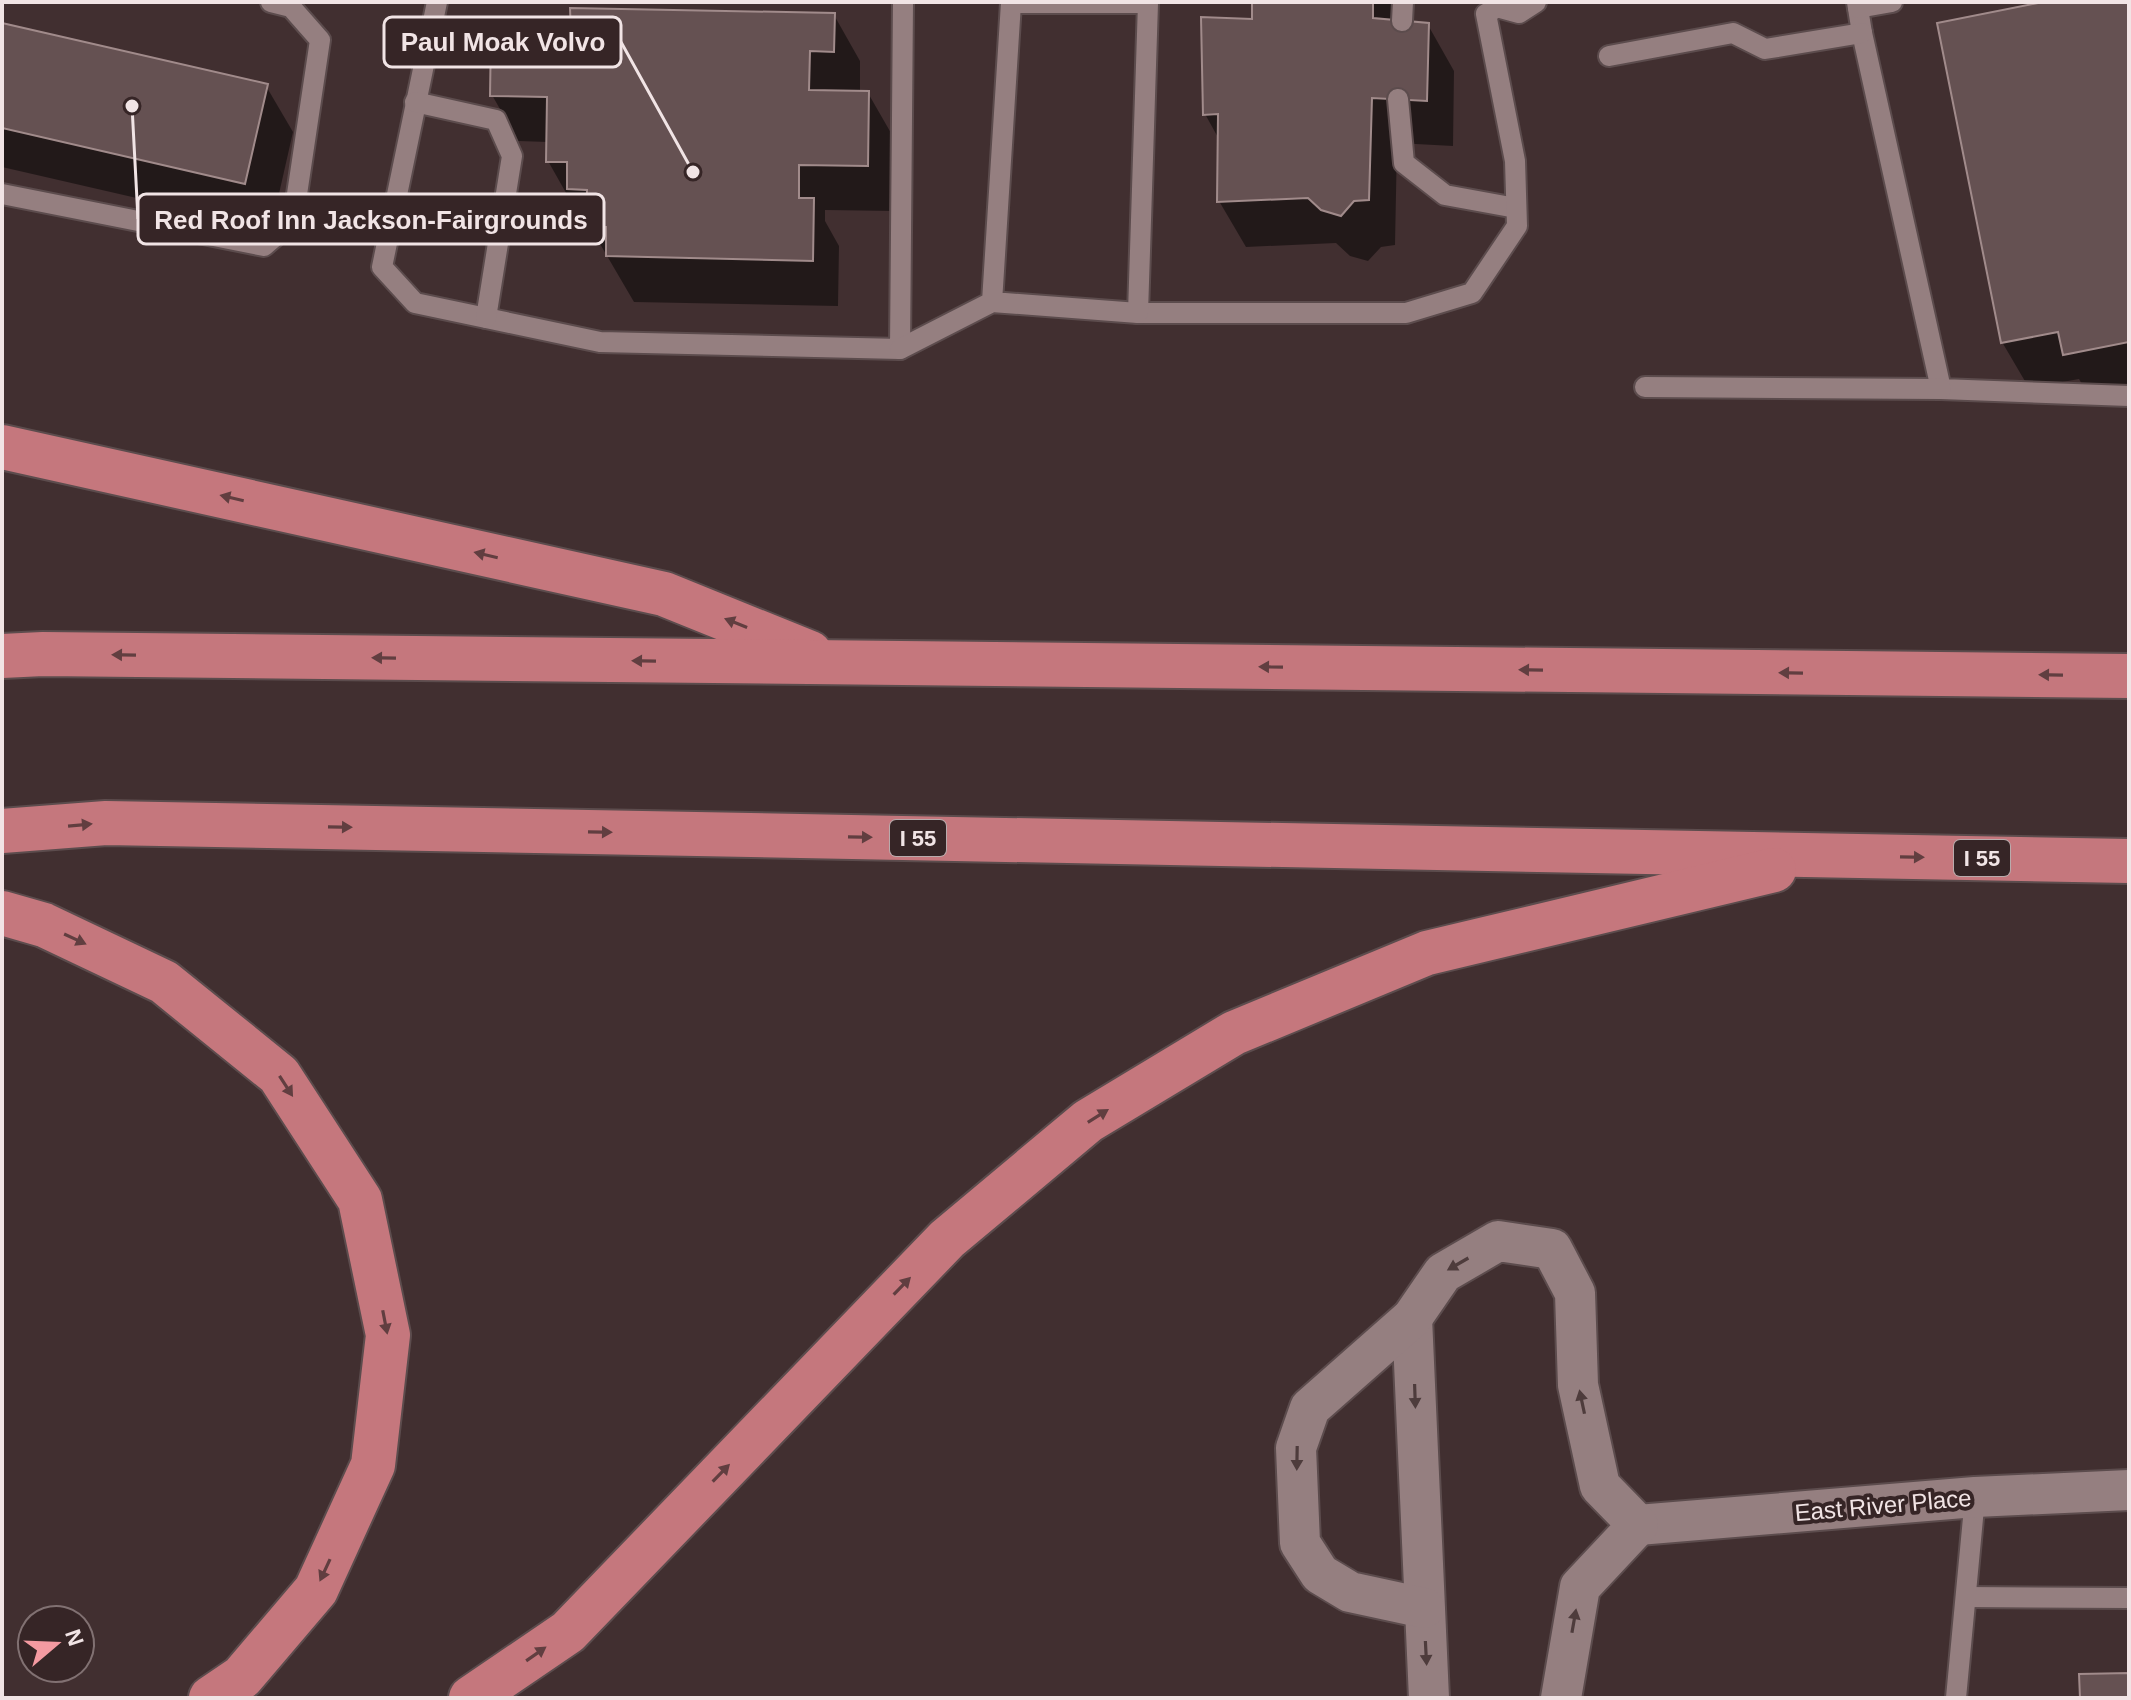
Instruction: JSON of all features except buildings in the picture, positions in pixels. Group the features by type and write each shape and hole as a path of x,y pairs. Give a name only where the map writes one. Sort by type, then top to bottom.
{"highway":[{"path":"2,447 664,594 834,663"},
{"path":"2,656 75,654 2129,676"},
{"name":"I 55","path":"2,831 122,823 2129,861"},
{"path":"471,1698 568,1632 947,1239 1088,1121 1234,1033 1427,953 1834,855"},
{"path":"2,913 44,925 164,982 279,1075 360,1200 388,1335 373,1465 316,1590 242,1677 211,1698"}],"street":[{"path":"1424,1608 1350,1592 1320,1574 1300,1543 1296,1448 1310,1408 1412,1318 1443,1273 1498,1241 1552,1249 1575,1293 1578,1385 1600,1486 1638,1525 1580,1587 1561,1698"},
{"path":"1412,1318 1429,1698"},
{"name":"East River Place","path":"1638,1525 1975,1497 2129,1490"}],"lane":[{"path":"2,194 264,246 293,221 320,40 291,7 271,2"},
{"path":"437,2 382,267 415,303 600,342 900,349 992,302 1138,313 1406,313 1472,293 1517,226 1515,161 1489,6 1519,13 1536,2"},
{"path":"900,349 903,2"},
{"path":"1892,2 1858,5 1941,389"},
{"path":"992,302 1011,3 1149,3 1138,313"},
{"path":"1609,56 1733,33 1765,49 1862,33"},
{"path":"1398,99 1404,163 1445,195 1516,208"},
{"path":"415,102 496,120 512,156 486,318"},
{"path":"1645,387 1941,389 2129,396"},
{"path":"1956,1698 1975,1497"},
{"path":"1966,1597 2129,1598"}],"place":[{"name":"Red Roof Inn Jackson-Fairgrounds","path":"132,106"},
{"name":"Paul Moak Volvo","path":"693,172"}]}
